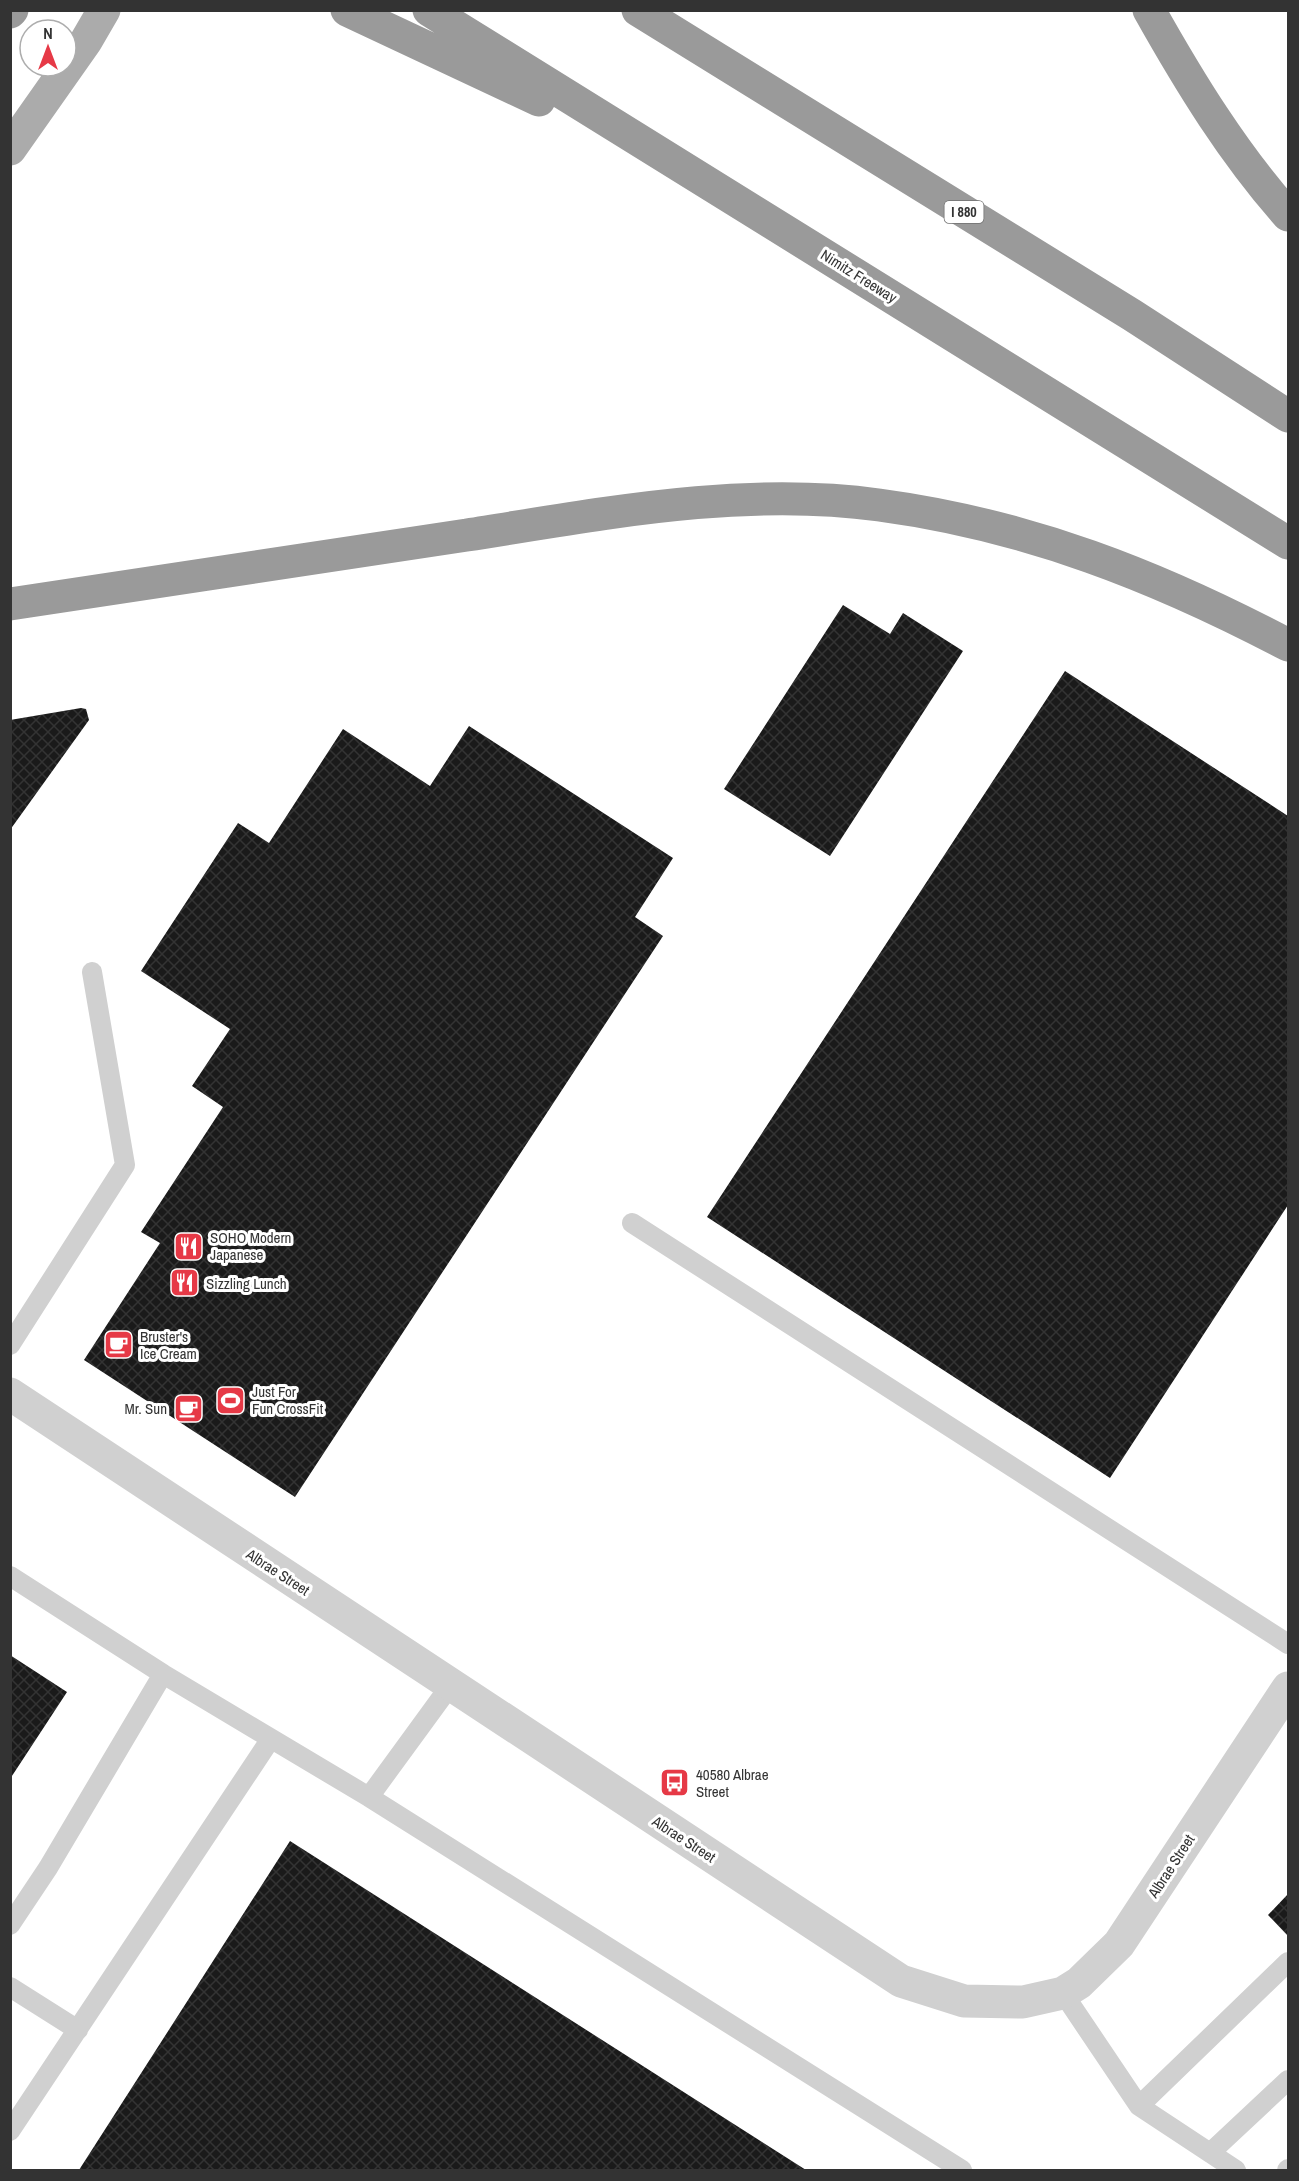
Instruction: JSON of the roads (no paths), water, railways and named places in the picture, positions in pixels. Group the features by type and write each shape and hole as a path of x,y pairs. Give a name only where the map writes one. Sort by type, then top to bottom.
{"highway":[{"path":"347,10 672,161"},
{"name":"Nimitz Freeway","path":"429,10 1288,543"},
{"name":"I 880","path":"638,10 1132,315 1288,416"},
{"path":"1149,10 1196,92 1255,177 1288,215"},
{"path":"10,604 613,512 774,497 878,505 979,522 1101,559 1207,602 1288,645"}],"main road":[{"path":"10,21 17,10"},
{"path":"10,149 86,41 104,10"}],"street":[{"name":"Albrae Street","path":"10,1394 901,1981 964,2001 1023,2002 1063,1993 1079,1983 1119,1944 1288,1688"}],"lane":[{"path":"10,1345 125,1165 92,972"},
{"path":"632,1223 1288,1644"},
{"path":"10,1576 270,1740 369,1797 962,2170"},
{"path":"10,1924 48,1868 163,1674"},
{"path":"369,1797 450,1686"},
{"path":"10,2131 270,1740"},
{"path":"1139,2106 1288,1962"},
{"path":"10,1987 78,2030"},
{"path":"1063,1993 1139,2106 1236,2170"},
{"path":"1210,2153 1288,2080"}],"place":[{"name":"SOHO Modern Japanese","path":"189,1246"},
{"name":"Sizzling Lunch","path":"185,1283"},
{"name":"Bruster's Ice Cream","path":"119,1345"},
{"name":"Just For Fun CrossFit","path":"231,1400"},
{"name":"Mr. Sun","path":"188,1408"},
{"name":"40580 Albrae Street","path":"675,1783"}]}
